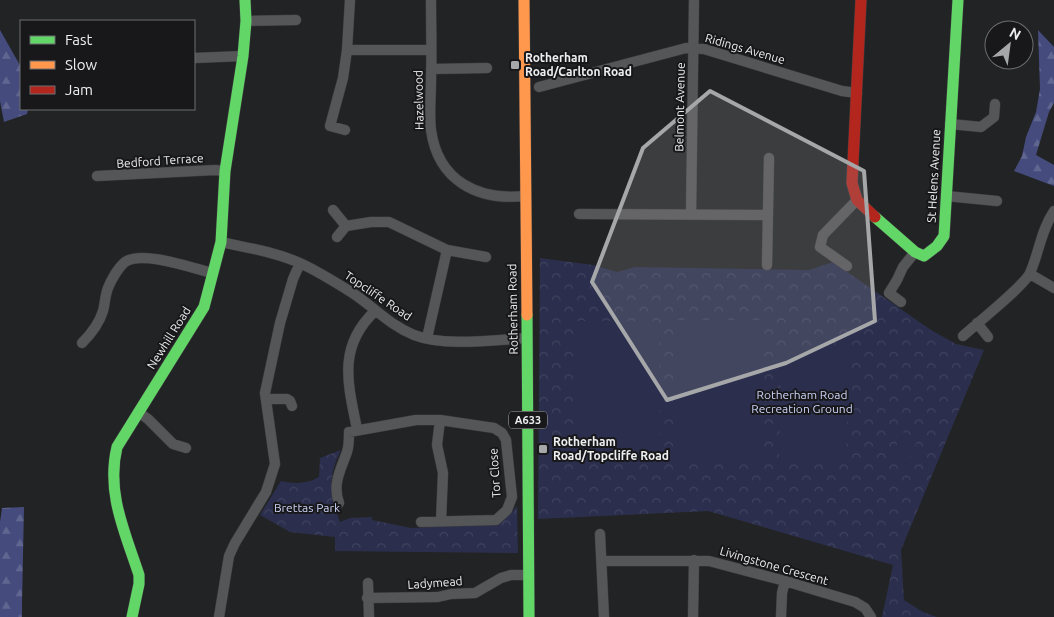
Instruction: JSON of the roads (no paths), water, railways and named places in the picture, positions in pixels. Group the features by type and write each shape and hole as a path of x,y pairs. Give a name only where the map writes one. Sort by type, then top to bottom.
{"street":[{"name":"Newhill Road","path":"132,617 139,575 115,498 113,462 116,447 204,307 221,242 225,171 243,56 246,21 245,0"},
{"path":"345,130 330,126 343,78 350,0"},
{"name":"Hazelwood","path":"431,0 431,130 438,158 444,168 465,186 478,193 491,196 525,196"},
{"name":"Rotherham Road","path":"524,0 529,617"},
{"name":"Belmont Avenue","path":"691,215 694,0"},
{"path":"861,0 852,183 857,200 916,252 903,267 890,293 901,302"},
{"name":"St Helens Avenue","path":"916,252 924,256 931,252 942,240 945,232 958,0"},
{"path":"246,21 296,20"},
{"name":"Ridings Avenue","path":"539,87 686,48 693,48 842,91 857,93"},
{"path":"347,50 431,50"},
{"path":"195,58 243,56"},
{"path":"432,69 487,68"},
{"path":"950,124 981,127 994,117 995,104"},
{"path":"767,265 769,158"},
{"name":"Bedford Terrace","path":"97,176 225,171"},
{"path":"946,196 997,201"},
{"path":"847,266 820,246 823,235 857,200"},
{"path":"333,210 346,226"},
{"path":"963,336 1030,274 1047,224 1054,212"},
{"path":"579,214 768,215"},
{"path":"338,237 346,226 370,222 389,222 447,250 486,257"},
{"name":"Topcliffe Road","path":"221,242 269,253 300,263 354,294 396,326 414,335 465,341 527,338"},
{"path":"427,338 447,250"},
{"path":"82,343 93,332 103,313 108,288 116,273 125,263 134,258 151,258 212,273"},
{"path":"219,617 229,556 266,492 275,464 266,393 280,324 293,279 300,263"},
{"path":"1030,274 1054,288"},
{"path":"339,503 336,487 338,473 348,450 349,432 357,430 349,388 348,367 350,352 356,333 375,311"},
{"path":"977,324 988,337"},
{"path":"266,399 287,399 290,400 292,406"},
{"path":"138,412 148,419 173,444 186,448"},
{"name":"Tor Close","path":"357,430 416,420 440,420 494,428 502,433 506,440 512,497 507,510 496,520 421,522"},
{"path":"440,420 437,444 443,473 441,521"},
{"path":"600,534 604,617"},
{"path":"693,617 694,560"},
{"name":"Livingstone Crescent","path":"602,561 709,561 854,602 865,608 871,617"},
{"name":"Ladymead","path":"368,598 438,597 451,594 475,593 501,578 511,575 529,575"},
{"path":"781,617 782,593 785,581"},
{"path":"368,583 369,617"}],"place":[{"name":"Rotherham Road/Carlton Road","path":"515,65"},
{"name":"Rotherham Road/Topcliffe Road","path":"543,449"}],"park label":[{"name":"Rotherham Road Recreation Ground","path":"802,402"},
{"name":"Brettas Park","path":"307,508"}]}
